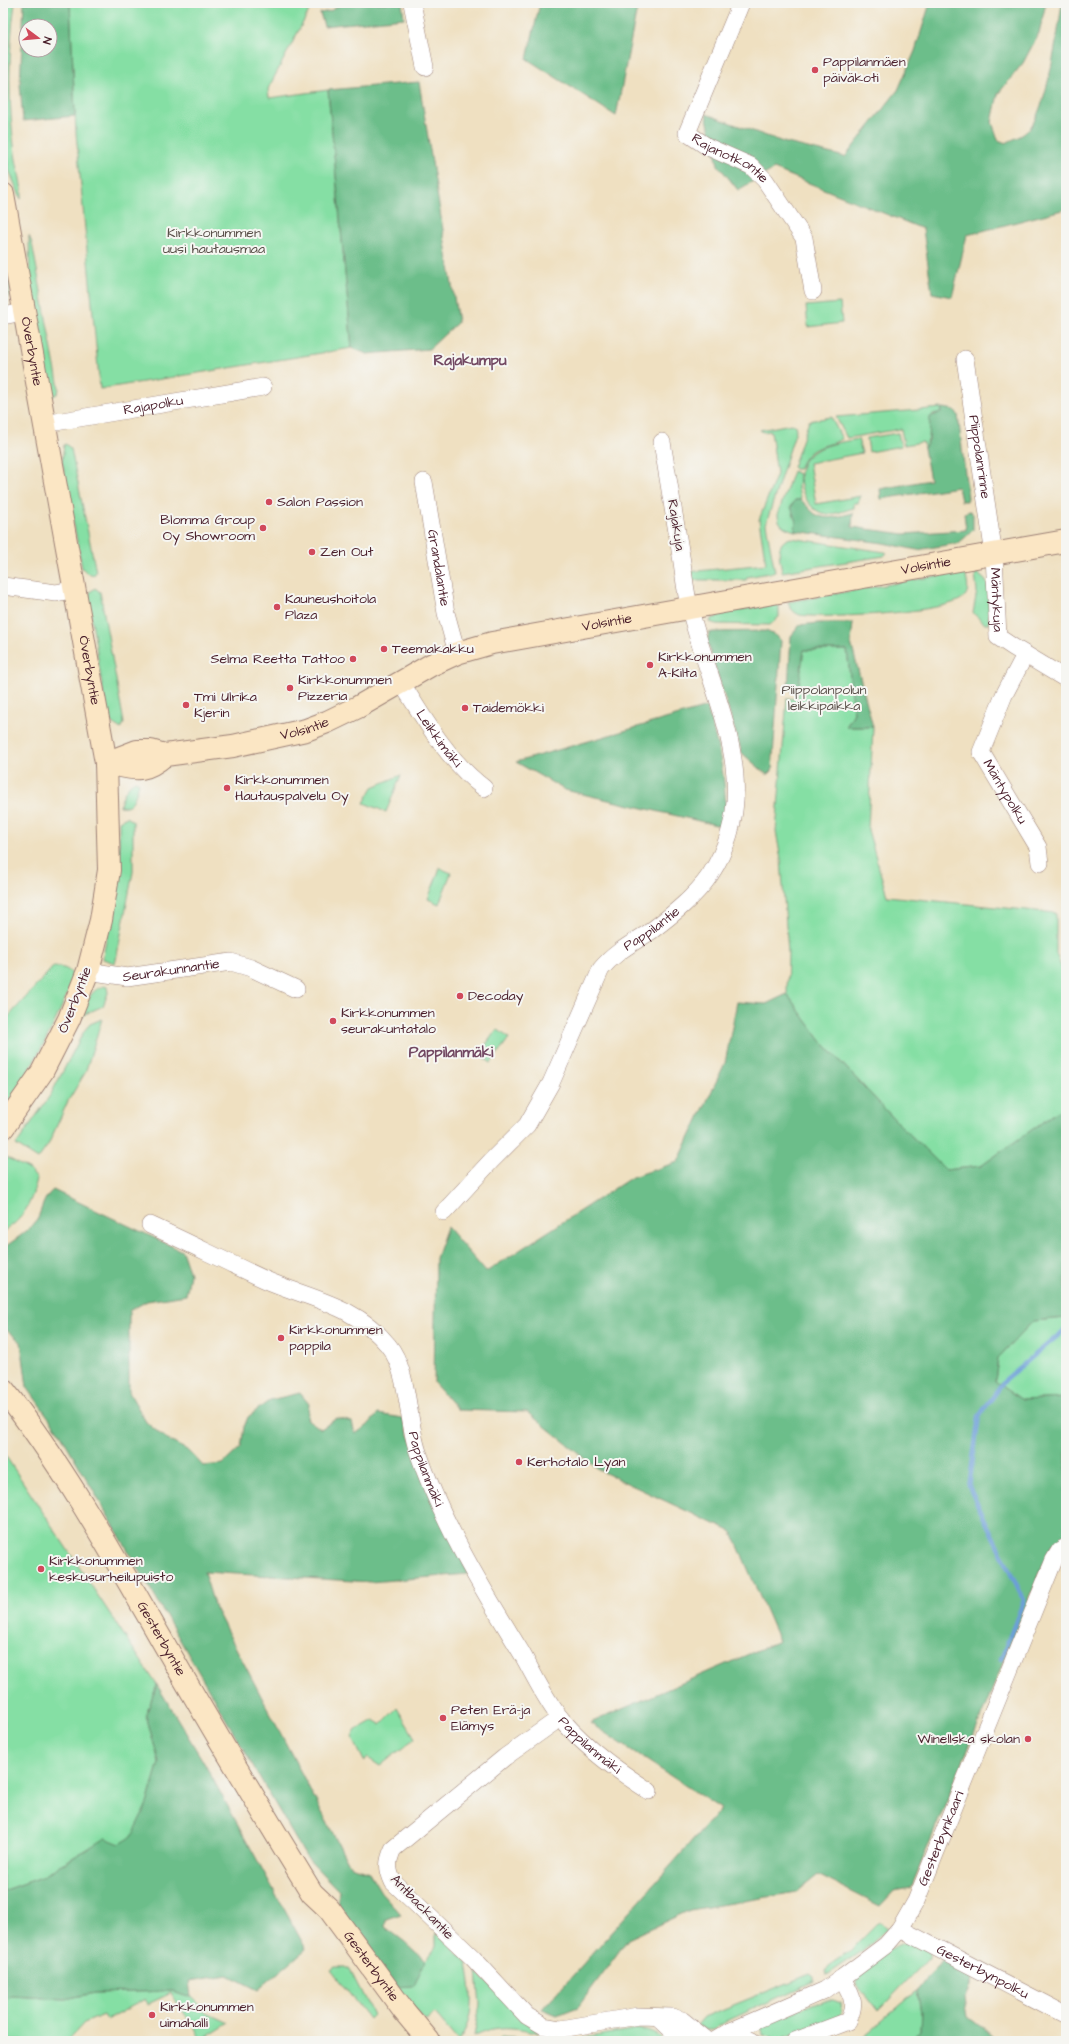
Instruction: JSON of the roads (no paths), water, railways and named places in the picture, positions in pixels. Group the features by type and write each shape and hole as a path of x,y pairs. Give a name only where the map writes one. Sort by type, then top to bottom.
{"street":[{"path":"412,3 425,67"},
{"name":"Rajanotkontie","path":"741,3 687,133 708,147 751,166 765,180 804,238 813,291"},
{"name":"Överbyntie","path":"3,194 13,314 44,424 106,763 108,870 101,920 88,971 56,1046 42,1072 3,1128"},
{"name":"Piippolanrinne","path":"965,359 994,555"},
{"name":"Rajapolku","path":"44,424 263,387"},
{"name":"Rajakuja","path":"662,442 689,608"},
{"name":"Grandalantie","path":"424,482 446,613 457,653"},
{"name":"Volsintie","path":"106,763 140,770 153,766 165,755 233,746 306,730 358,707 431,665 457,653 492,643 1066,541"},
{"name":"Mäntykuja","path":"994,555 998,637 1066,679"},
{"path":"3,586 56,593 75,589"},
{"name":"Pappilantie","path":"444,1212 491,1160 527,1125 551,1084 601,969 611,957 651,930 690,898 709,876 724,853 731,831 736,804 737,780 734,754 689,608"},
{"name":"Mäntypolku","path":"1025,655 1004,695 981,752 1038,847 1040,863"},
{"name":"Leikkimäki","path":"401,682 430,727 460,766 471,778 484,788"},
{"name":"Seurakunnantie","path":"88,971 127,977 231,962 251,968 296,989"},
{"name":"Pappilanmäki","path":"150,1225 268,1280 345,1309 372,1327 389,1345 400,1367 417,1450 433,1493 468,1563 560,1718 579,1739 604,1761 649,1791"},
{"name":"Gesterbyntie","path":"3,1390 25,1418 56,1463 99,1531 187,1683 312,1893 329,1909 404,2011 429,2041"},
{"name":"Gesterbynkaari","path":"714,2041 731,2031 825,1990 886,1945 900,1929 916,1901 1054,1560 1060,1550 1066,1547"},
{"name":"Antbackantie","path":"560,1718 505,1757 393,1849 388,1860 388,1872 393,1882 472,1958 528,2016 544,2026 560,2029 638,2016 672,2017 682,2020 708,2041"},
{"name":"Gesterbyntie","path":"312,1893 313,1902 319,1914 344,1952 381,2005 411,2041"},
{"name":"Gesterbynpolku","path":"900,1929 1066,2015"},
{"path":"795,2041 848,2021 853,2010 853,1998 842,1978"},
{"path":"658,2017 683,2041"},
{"path":"731,2031 752,2041"}],"waterway":[{"path":"1001,1659 1024,1600 969,1487 979,1416 1006,1379 1066,1329"}],"place":[{"name":"Pappilanmäen päiväkoti","path":"815,70"},
{"name":"Salon Passion","path":"269,502"},
{"name":"Blomma Group Oy Showroom","path":"263,528"},
{"name":"Zen Out","path":"312,552"},
{"name":"Kauneushoitola Plaza","path":"277,607"},
{"name":"Teemakakku","path":"384,649"},
{"name":"Selma Reetta Tattoo","path":"353,659"},
{"name":"Kirkkonummen A-Kilta","path":"650,665"},
{"name":"Kirkkonummen Pizzeria","path":"290,688"},
{"name":"Tmi Ulrika Kjerin","path":"186,705"},
{"name":"Taidemökki","path":"465,708"},
{"name":"Kirkkonummen Hautauspalvelu Oy","path":"227,788"},
{"name":"Decoday","path":"460,996"},
{"name":"Kirkkonummen seurakuntatalo","path":"333,1021"},
{"name":"Kirkkonummen pappila","path":"281,1338"},
{"name":"Kerhotalo Lyan","path":"519,1462"},
{"name":"Kirkkonummen keskusurheilupuisto","path":"41,1569"},
{"name":"Peten Erä-ja Elämys","path":"443,1718"},
{"name":"Winellska skolan","path":"1028,1739"},
{"name":"Kirkkonummen uimahalli","path":"152,2015"}],"district":[{"name":"Rajakumpu","path":"470,360"},
{"name":"Pappilanmäki","path":"451,1052"}],"park label":[{"name":"Kirkkonummen uusi hautausmaa","path":"214,242"},
{"name":"Piippolanpolun leikkipaikka","path":"824,698"}]}
